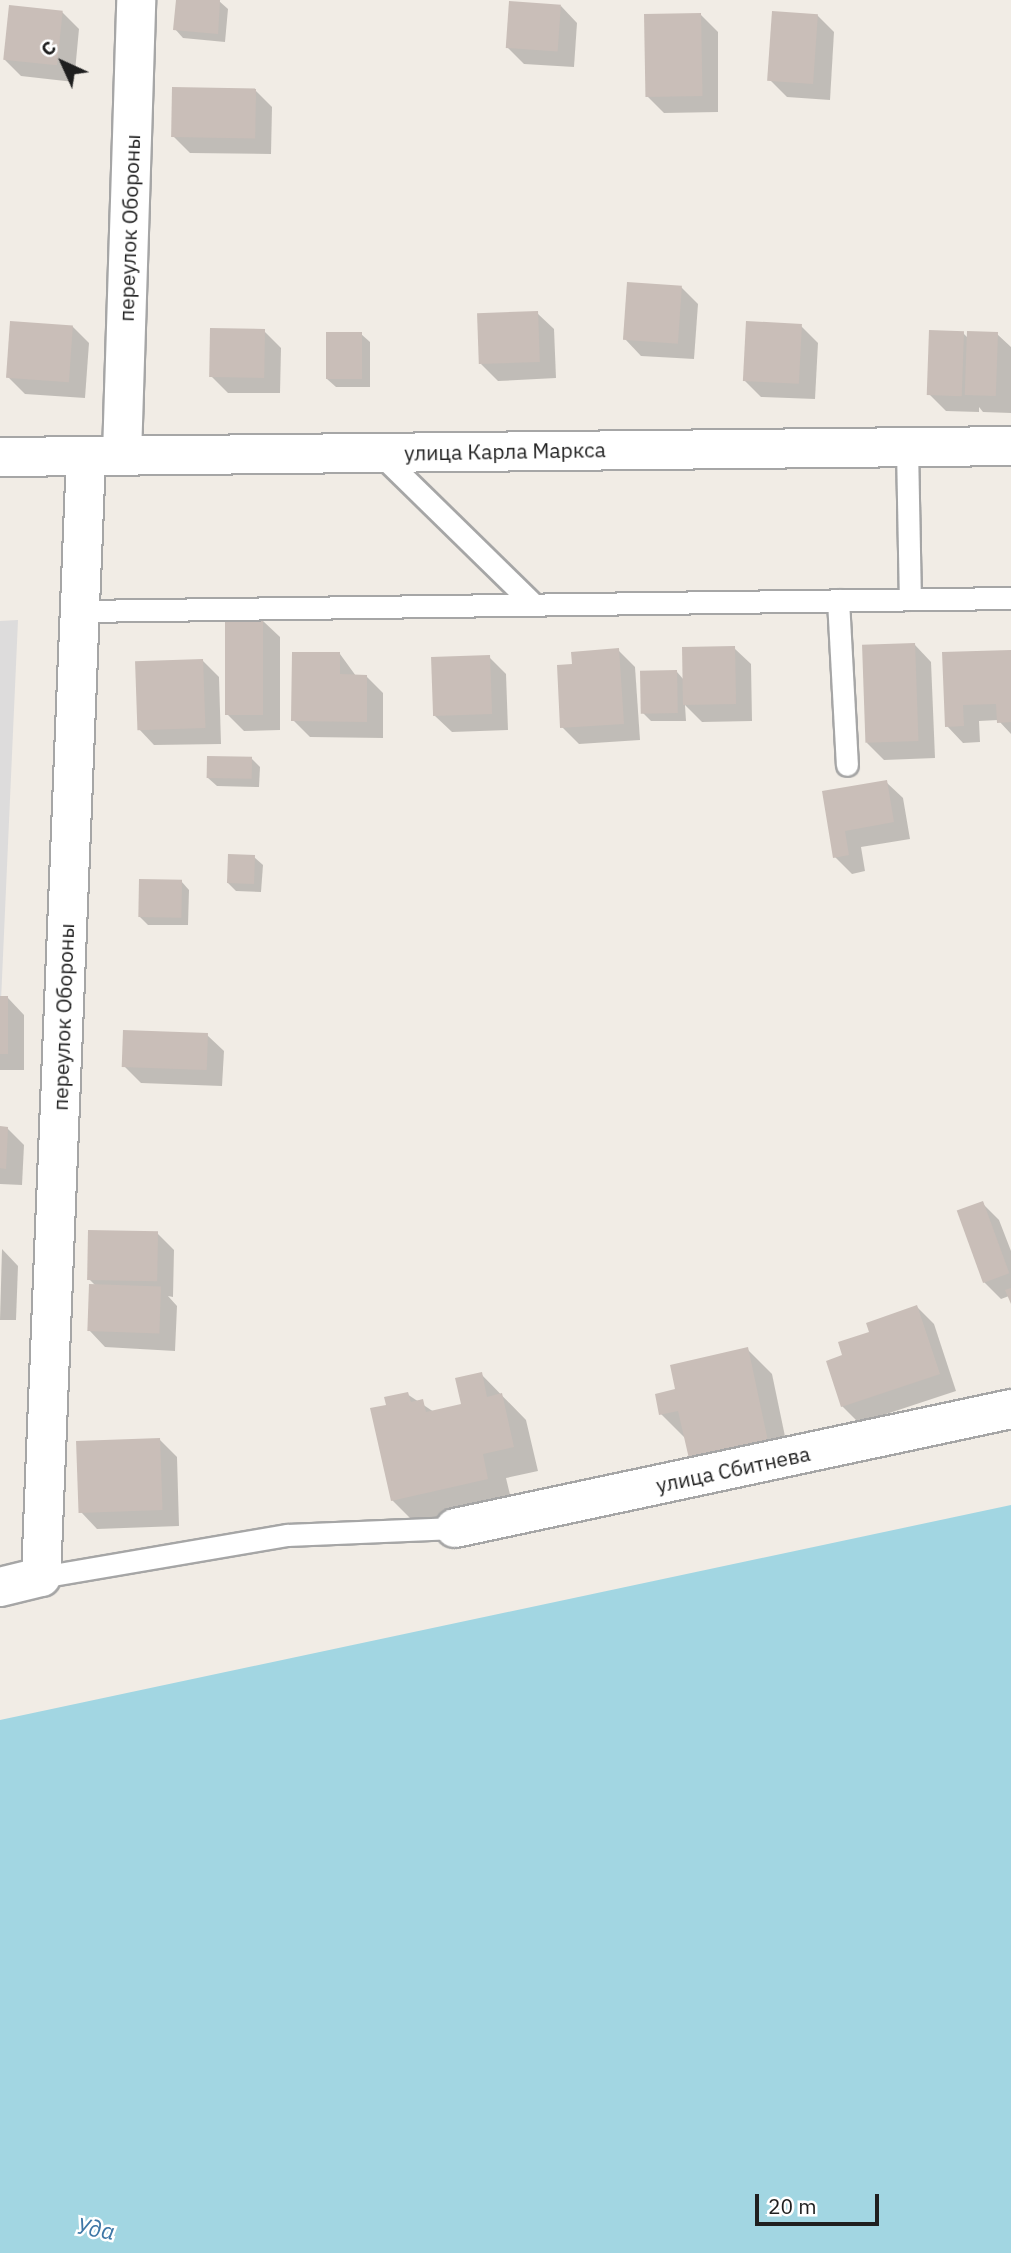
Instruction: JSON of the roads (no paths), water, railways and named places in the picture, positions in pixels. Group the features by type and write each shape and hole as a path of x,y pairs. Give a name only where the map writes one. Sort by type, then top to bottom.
{"street":[{"name":"переулок Обороны","path":"41,1577 79,611 104,456 136,0"},
{"name":"улица Карла Маркса","path":"0,457 1011,446"},
{"name":"улица Сбитнева","path":"455,1528 1011,1409"},
{"path":"0,1587 41,1577"}],"lane":[{"path":"907,447 909,599"},
{"path":"379,453 533,604"},
{"path":"79,611 1011,598"},
{"path":"838,600 847,765"},
{"path":"41,1577 286,1535 455,1528"}],"water":[{"name":"Уда","path":"1011,1505 1011,2253 0,2253 0,1720"}]}
